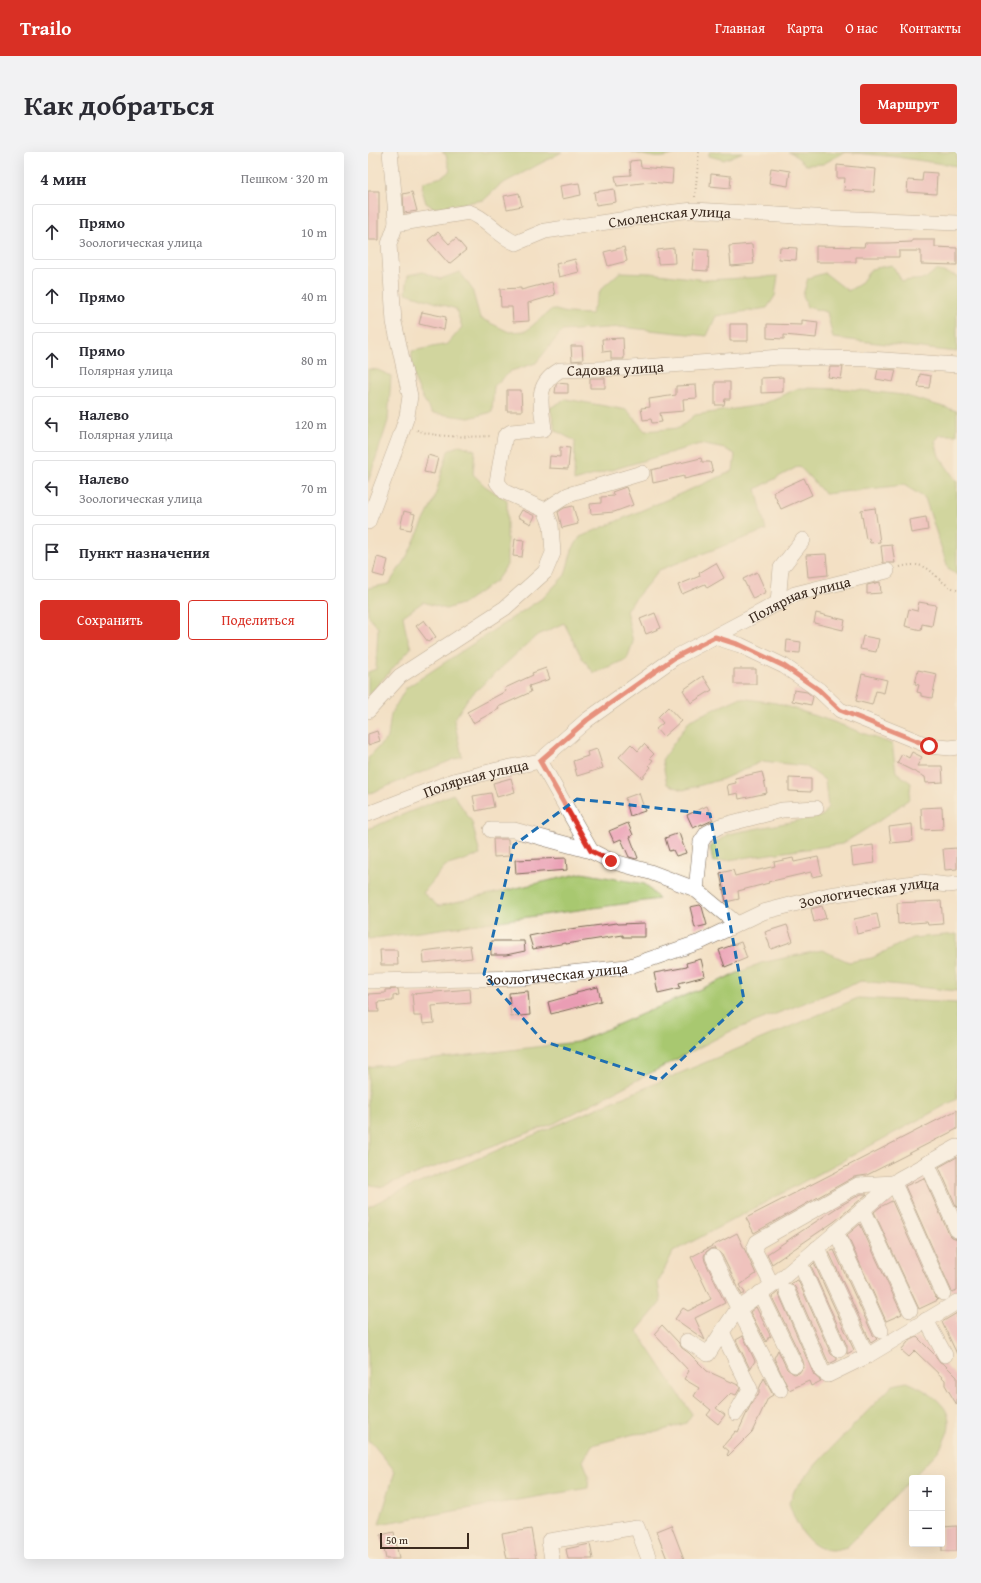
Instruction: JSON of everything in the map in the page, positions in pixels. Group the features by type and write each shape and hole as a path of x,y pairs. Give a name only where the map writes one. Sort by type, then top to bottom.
{"street":[{"path":"368,522 404,424 410,396 394,322 389,244 396,224 396,204 390,152"},
{"name":"Смоленская улица","path":"396,224 469,212 479,216 507,240 516,243 545,232 694,210 957,223"},
{"name":"Садовая улица","path":"505,436 511,432 544,429 540,394 544,383 551,375 560,370 630,368 780,357 870,359 957,365"},
{"path":"368,711 400,676 505,608 545,572 553,553 551,525 545,510 505,492 497,482 505,436"},
{"path":"545,510 568,495 642,473"},
{"path":"778,603 781,568 802,540"},
{"name":"Полярная улица","path":"368,814 453,781 540,761 587,720 674,658 795,594 887,571"},
{"name":"Полярная улица","path":"715,637 740,645 784,666 819,690 840,710 929,746 950,748 957,747"},
{"path":"540,761 591,851"},
{"path":"696,890 701,842 707,832 720,826 782,810 816,808"},
{"path":"491,830 514,830 591,851 611,861 650,872 696,890 737,924"},
{"name":"Зоологическая улица","path":"368,981 523,978 627,967 700,942 763,912 829,895 921,882 948,885 957,884"},
{"path":"687,1340 708,1354 737,1310 800,1262 899,1179 957,1147"},
{"path":"927,1163 957,1230"},
{"path":"795,1366 766,1289 754,1249 757,1242 858,1185 894,1183"},
{"path":"894,1183 943,1293"},
{"path":"863,1209 910,1310"},
{"path":"836,1232 881,1331"},
{"path":"817,1248 867,1356"},
{"path":"713,1257 737,1310 750,1329 780,1390"},
{"path":"800,1262 839,1350"},
{"path":"787,1291 822,1371 828,1375 867,1356 957,1302"},
{"path":"926,1320 945,1355"},
{"path":"722,1332 750,1390 736,1413"},
{"path":"552,1559 548,1541 637,1527 649,1559"}],"path":[{"path":"694,210 699,152"},
{"path":"404,424 423,433 464,437 505,436"},
{"path":"887,571 912,564 924,565 946,586 957,590"}],"highlighted area":[{"path":"577,799 710,814 744,1000 660,1080 543,1041 484,974 514,845"}],"green space":[{"path":"442,152 562,152 500,185 484,200 434,208 426,203 422,190 423,182 442,177 450,171 446,155"},
{"path":"632,152 679,152 661,157 651,157"},
{"path":"709,152 743,152 724,160 709,156"},
{"path":"788,152 845,152 823,164 806,165 792,153"},
{"path":"845,152 957,152 957,166 896,157"},
{"path":"892,265 902,281 925,279 936,270 957,276 957,352 833,338 827,312 807,307 803,295 808,278 825,273 848,291 860,284 871,269"},
{"path":"423,272 440,279 460,272 472,289 480,318 509,332 526,331 552,309 567,313 591,314 601,289 620,272 651,273 707,280 778,276 775,296 767,308 716,316 707,336 621,327 562,331 536,363 511,371 494,386 492,412 469,418 432,413 416,384 412,368 412,351 448,344 462,327 456,309 406,293 408,275"},
{"path":"368,369 378,370 391,376 388,421 368,482"},
{"path":"799,388 850,389 903,395 957,411 957,435 940,435 935,441 939,456 957,482 957,575 948,568 925,498 904,485 825,494 799,466 756,489 766,530 659,570 626,610 633,642 627,659 594,673 582,658 564,623 536,636 468,698 454,720 462,756 368,794 368,758 388,737 391,714 406,688 544,597 565,575 572,550 580,537 733,471 735,454 725,449 700,444 574,481 575,441 556,431 550,408 566,399 627,410 645,431 679,428 695,415 760,405"},
{"path":"460,445 475,450 473,474 485,486 507,500 507,565 496,581 464,603 446,609 423,602 403,616 411,648 368,696 368,672 376,669 378,628 368,615 368,588 389,584 407,556 434,500 448,451"},
{"path":"739,698 776,703 831,721 892,744 896,772 911,783 909,799 879,821 842,844 713,862 710,847 728,834 822,816 828,807 825,780 805,766 763,761 723,779 683,790 667,784 662,760 690,720"},
{"path":"453,794 472,822 480,855 445,866 423,893 438,906 582,873 645,884 659,899 368,939 368,829"},
{"path":"957,934 957,991 861,981 729,1032 555,1123 380,1187 368,1184 368,1067 577,1042 761,963 822,950 849,962 872,958 912,938"},
{"path":"858,998 957,1003 957,1099 673,1252 658,1283 661,1302 637,1331 692,1414 686,1423 657,1432 634,1434 592,1445 583,1461 589,1476 588,1488 379,1524 395,1471 371,1442 368,1441 368,1207 396,1193"},
{"path":"907,1382 934,1397 945,1409 948,1416 949,1427 946,1436 940,1449 915,1475 909,1475 909,1482 847,1547 832,1550 823,1549 803,1534 789,1503 795,1489 819,1461 893,1385"}],"building":[{"path":"640,160 641,167 673,170 672,184 650,182 617,186 615,176 631,175 630,161"},
{"path":"837,165 876,169 874,192 844,190 845,178 837,178"},
{"path":"771,168 790,171 788,186 769,183"},
{"path":"923,172 937,173 936,194 907,192 908,180 922,181"},
{"path":"711,174 731,176 730,188 710,186"},
{"path":"579,183 581,195 562,199 560,186"},
{"path":"614,189 616,202 596,205 594,192"},
{"path":"368,191 379,191 379,240 368,240"},
{"path":"412,192 417,211 404,213 403,194"},
{"path":"519,193 522,206 507,209 504,196"},
{"path":"438,232 449,244 456,238 466,250 449,264 428,240"},
{"path":"912,240 935,240 935,247 957,248 957,265 921,264 921,251 899,251 899,257 856,257 856,262 816,262 816,246 864,247 865,243 912,242"},
{"path":"752,244 754,264 731,266 729,246"},
{"path":"624,247 627,261 608,266 604,252"},
{"path":"780,247 797,248 796,260 779,259"},
{"path":"674,248 675,263 658,264 657,250"},
{"path":"694,249 709,250 708,271 692,270"},
{"path":"575,259 579,272 559,277 556,264"},
{"path":"552,282 555,295 528,303 529,321 513,322 512,307 501,307 500,289 521,288 521,290"},
{"path":"422,312 446,317 444,330 419,324"},
{"path":"802,320 818,322 816,338 784,335 784,339 767,338 767,324 802,325"},
{"path":"730,324 748,324 748,341 730,341"},
{"path":"623,338 624,359 611,359 611,351 603,352 602,339"},
{"path":"571,346 582,346 583,360 572,361"},
{"path":"830,367 843,367 841,379 828,377"},
{"path":"878,369 896,370 893,382 876,379"},
{"path":"920,374 931,376 929,388 918,387"},
{"path":"783,377 783,392 761,393 761,378"},
{"path":"590,378 605,378 605,388 590,388"},
{"path":"715,382 730,382 730,399 725,399 724,405 715,405"},
{"path":"557,383 568,384 568,393 555,393"},
{"path":"696,385 697,398 683,399 684,411 660,413 662,422 652,423 651,419 643,420 641,408 650,407 649,399 676,395 676,386"},
{"path":"507,390 521,390 522,411 507,411"},
{"path":"560,447 570,448 568,469 549,468 550,456 560,457"},
{"path":"428,455 438,458 434,474 424,472"},
{"path":"701,458 702,462 710,462 713,472 684,479 684,476 653,483 651,470"},
{"path":"804,478 812,495 781,509 773,492"},
{"path":"626,487 633,505 614,512 591,514 590,504 601,503 601,497 614,496 612,492"},
{"path":"573,506 578,524 562,528 558,512 564,508"},
{"path":"875,508 880,542 870,543 869,538 866,539 861,510"},
{"path":"522,510 535,516 531,524 518,517"},
{"path":"404,511 415,514 411,530 400,528"},
{"path":"926,517 928,530 911,533 909,520"},
{"path":"515,539 524,540 522,557 513,556"},
{"path":"892,545 895,563 883,563 881,546"},
{"path":"826,554 828,575 808,577 806,555"},
{"path":"377,557 388,560 384,577 373,574"},
{"path":"716,563 724,578 707,588 705,584 682,594 678,585 700,576 699,573"},
{"path":"757,572 766,592 753,599 743,579"},
{"path":"880,582 881,593 867,594 867,585"},
{"path":"919,602 936,605 932,626 922,624 921,630 905,626 909,609 917,611"},
{"path":"655,613 661,628 646,634 640,619"},
{"path":"816,613 845,620 843,630 814,623"},
{"path":"424,620 436,637 428,642 416,626"},
{"path":"863,636 879,639 876,652 860,649"},
{"path":"787,640 801,642 800,653 786,652"},
{"path":"546,668 550,679 529,686 531,692 498,707 499,709 473,723 467,712 506,691 505,688 533,675 532,673"},
{"path":"734,669 756,669 756,684 734,684"},
{"path":"918,670 937,674 932,698 921,696 921,693 917,692 919,685 915,684"},
{"path":"862,674 887,680 884,693 876,691 872,705 856,701"},
{"path":"703,676 712,690 691,703 683,690"},
{"path":"794,690 807,692 813,697 811,705 792,701"},
{"path":"668,707 681,721 663,737 656,729 663,723 658,717"},
{"path":"377,731 380,741 368,745 368,734"},
{"path":"631,744 638,751 644,744 654,754 650,758 653,760 649,765 651,767 642,778 619,757"},
{"path":"597,749 603,768 577,776 573,761 588,756 587,752"},
{"path":"912,752 922,757 917,766 942,766 943,782 926,783 925,777 897,763 902,754 909,758"},
{"path":"762,772 767,793 739,799 738,793 729,795 727,785 736,783 735,778"},
{"path":"511,778 515,792 497,797 493,783"},
{"path":"789,778 811,779 811,792 789,791"},
{"path":"491,793 494,807 476,811 473,796"},
{"path":"639,793 645,811 630,816 625,798"},
{"path":"707,806 713,820 693,828 687,815"},
{"path":"942,807 943,829 922,830 921,808"},
{"path":"628,823 633,835 630,837 638,858 636,859 629,857 621,839 614,842 609,831"},
{"path":"912,824 913,841 891,843 889,827"},
{"path":"679,833 686,853 676,856 673,850 669,851 665,838"},
{"path":"493,839 508,839 509,856 494,857"},
{"path":"873,845 875,863 853,866 851,848"},
{"path":"957,848 957,869 945,870 943,849"},
{"path":"818,857 822,875 812,877 811,872 768,882 769,883 738,891 739,899 726,902 720,873 733,870 735,876 775,866 774,862 793,858 794,862"},
{"path":"566,858 567,870 516,874 515,860"},
{"path":"941,901 943,924 928,925 927,922 898,924 897,903"},
{"path":"700,905 702,907 707,925 695,928 690,907"},
{"path":"822,906 826,918 814,922 811,909"},
{"path":"877,914 880,929 857,934 854,919"},
{"path":"617,923 645,923 645,937 623,937 623,935 533,949 529,936 554,931"},
{"path":"787,925 793,941 771,949 765,932"},
{"path":"491,941 524,941 525,951 506,955 491,955"},
{"path":"741,942 747,958 725,967 719,950"},
{"path":"470,945 472,958 424,963 423,951"},
{"path":"380,950 397,950 398,965 381,965"},
{"path":"701,959 705,976 679,983 680,988 658,993 654,973 687,967 686,963"},
{"path":"598,987 601,1001 551,1014 548,1002 577,994 576,992"},
{"path":"398,989 399,995 393,996 393,1001 378,1002 379,1012 369,1012 368,994 385,993 385,990"},
{"path":"470,989 471,1003 432,1006 434,1023 423,1024 422,1016 414,1016 412,994"},
{"path":"528,991 530,1015 511,1017 509,993"},
{"path":"957,1110 957,1129 867,1175 854,1177 754,1233 746,1218"},
{"path":"957,1157 957,1208 939,1167"},
{"path":"924,1178 949,1234 957,1239 957,1290 952,1292 905,1186"},
{"path":"861,1194 867,1194 835,1221 772,1264 767,1254 838,1207"},
{"path":"892,1201 935,1297 938,1300 919,1309 874,1212"},
{"path":"860,1224 902,1314 886,1321 847,1235"},
{"path":"737,1233 756,1274 740,1285 745,1293 742,1295 721,1253 714,1248 706,1252 704,1256 705,1261 725,1303 695,1318 705,1340 675,1319 683,1308 688,1311 711,1299 691,1257"},
{"path":"834,1250 873,1335 877,1339 871,1343 829,1252"},
{"path":"814,1263 854,1350 847,1354 847,1346 811,1266"},
{"path":"798,1280 831,1354 837,1358 837,1360 829,1364 795,1287 791,1283"},
{"path":"778,1292 814,1375 821,1381 811,1386 809,1381 789,1390 774,1358 778,1350 787,1369 794,1374 799,1373 804,1366 772,1297"},
{"path":"756,1307 771,1337 769,1336 766,1342 750,1312"},
{"path":"957,1313 957,1354 942,1322"},
{"path":"662,1325 682,1348 707,1371 738,1385 740,1388 736,1395 731,1393 716,1408 725,1415 718,1424 707,1415 711,1410 694,1396 699,1388 684,1379 689,1371 654,1334"},
{"path":"743,1336 755,1361 750,1369 736,1340"},
{"path":"917,1337 940,1362 957,1377 957,1405 945,1385 945,1380 915,1351 909,1357 901,1350 909,1341"},
{"path":"764,1378 773,1395 768,1398 752,1432 728,1456 729,1451 723,1446 736,1431 738,1432 751,1404 759,1394 759,1389"},
{"path":"671,1525 684,1559 667,1559 656,1531"},
{"path":"957,1526 957,1551 942,1551 942,1547 945,1547 945,1527"},
{"path":"531,1529 536,1559 507,1559 502,1534"},
{"path":"394,1532 399,1559 386,1559 381,1535"},
{"path":"590,1544 593,1559 568,1559 566,1549"}],"route":[{"path":"611,861 591,851 540,761 587,720 674,658 715,637 740,645 784,666 819,690 840,710 929,746"}]}
